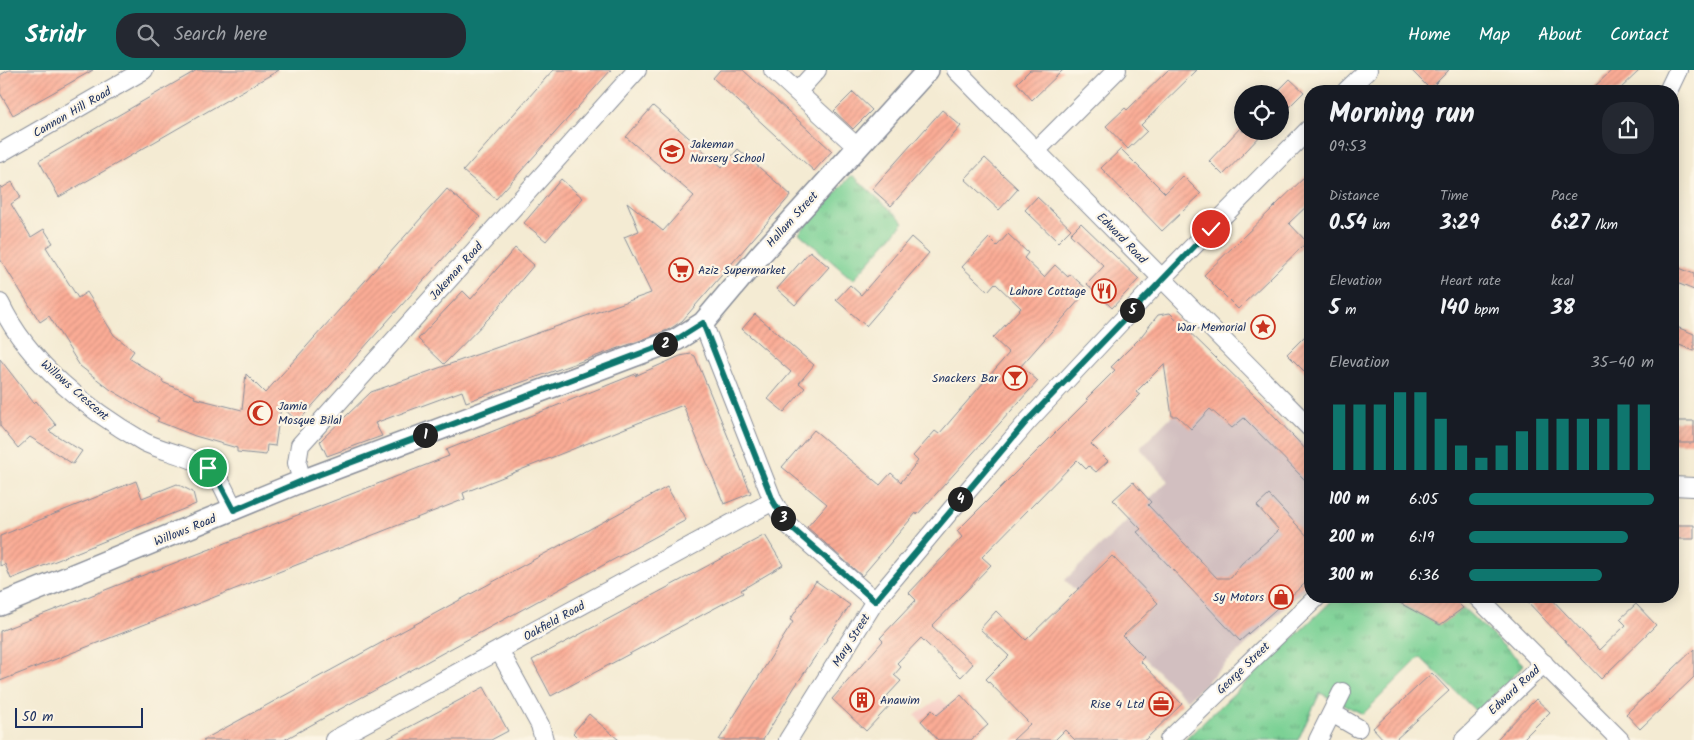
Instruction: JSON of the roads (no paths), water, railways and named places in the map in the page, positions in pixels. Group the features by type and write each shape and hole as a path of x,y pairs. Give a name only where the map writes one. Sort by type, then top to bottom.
{"street":[{"name":"Cannon Hill Road","path":"0,153 144,70"},
{"name":"Jakeman Road","path":"302,481 297,463 300,446 637,70"},
{"path":"773,70 857,147"},
{"path":"797,92 817,70"},
{"name":"Hallam Street","path":"703,323 761,254 928,70"},
{"name":"Edward Road","path":"956,70 1304,422"},
{"path":"1036,151 1117,70"},
{"path":"1352,85 1368,70"},
{"path":"1671,85 1678,70"},
{"name":"Mary Street","path":"788,740 875,601 1026,422 1161,279 1304,134"},
{"name":"Willows Crescent","path":"0,303 7,318 27,346 67,386 95,410 147,443 208,468 217,478 234,510"},
{"name":"Willows Road","path":"0,605 302,481 676,340 703,323"},
{"path":"703,323 773,501 786,523 875,601"},
{"path":"1679,486 1694,487"},
{"name":"Oakfield Road","path":"334,740 773,501"},
{"name":"George Street","path":"1169,740 1311,603"},
{"name":"Edward Road","path":"1483,603 1620,740"},
{"path":"499,650 540,725 544,740"},
{"name":"Edward Road","path":"1464,740 1544,663"},
{"path":"1318,740 1342,692"},
{"path":"1332,712 1358,728"}],"place":[{"name":"Jakeman Nursery School","path":"672,151"},
{"name":"Aziz Supermarket","path":"681,270"},
{"name":"Lahore Cottage","path":"1104,291"},
{"name":"War Memorial","path":"1263,327"},
{"name":"Snackers Bar","path":"1015,378"},
{"name":"Jamia Mosque Bilal","path":"260,413"},
{"name":"Sy Motors","path":"1281,597"},
{"name":"Anawim","path":"862,700"},
{"name":"Rise 4 Ltd","path":"1161,704"}]}
